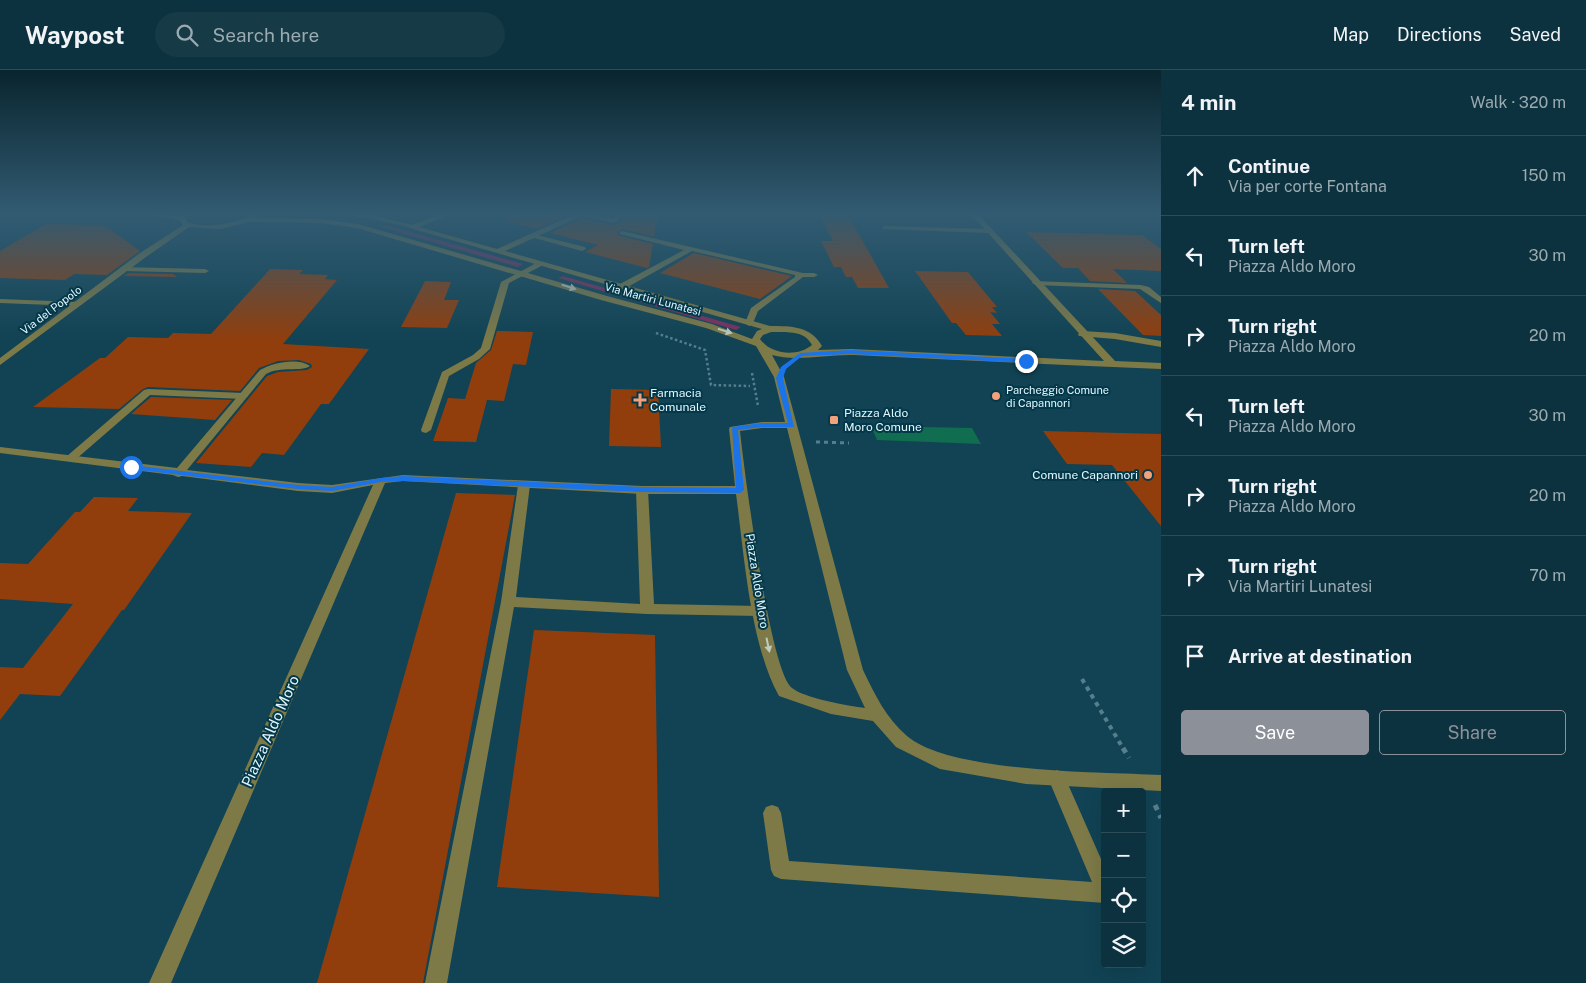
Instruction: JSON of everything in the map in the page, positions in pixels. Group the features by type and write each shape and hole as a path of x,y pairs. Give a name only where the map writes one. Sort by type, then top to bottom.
{"street":[{"name":"Via del Popolo","path":"0,362 143,256"},
{"name":"Via Martiri Lunatesi","path":"462,256 604,298 709,326 781,354 878,353 1161,366"},
{"name":"Via Martiri Lunatesi","path":"510,256 770,329 795,330 813,338 854,350 878,353"},
{"path":"621,287 679,256"},
{"path":"731,256 797,272 800,275 814,275"},
{"path":"1011,256 1112,364"},
{"path":"426,430 445,374 476,357 485,349 505,282 540,264"},
{"path":"124,269 205,271"},
{"path":"749,323 754,310 799,278 800,275"},
{"path":"1036,283 1141,287 1161,301"},
{"path":"0,301 78,304"},
{"path":"770,329 758,335 756,339 760,346 784,370 792,425 854,670 877,715 902,742 940,762 1026,776 1161,783"},
{"path":"1082,334 1115,336 1161,344"},
{"path":"784,370 817,346 813,338"},
{"path":"178,474 263,372 269,368 284,365 305,366"},
{"path":"71,458 148,392 243,396"},
{"name":"Piazza Aldo Moro","path":"792,425 762,425 734,429 740,490 760,611 774,674 784,692 853,714 877,715"},
{"path":"0,450 71,458 178,474 332,489 403,478 642,490 740,490"},
{"name":"Piazza Aldo Moro","path":"160,983 381,480"},
{"path":"436,983 508,602 524,485"},
{"path":"642,490 647,609"},
{"path":"508,602 647,609 760,611"},
{"path":"1057,778 1101,882"},
{"path":"772,813 781,870 1101,892"}],"path":[{"path":"751,369 762,425"},
{"path":"711,385 750,386"},
{"path":"796,442 849,443"},
{"path":"1082,679 1144,782 1161,818"}],"shaded area":[{"path":"479,256 494,256 523,264 518,267"},
{"path":"563,276 741,327 736,330 558,278"},
{"path":"871,426 972,428 981,444 877,440"}],"building":[{"path":"0,256 134,256 107,275 74,274 65,280 0,278"},
{"path":"599,256 651,256 649,267"},
{"path":"690,256 705,256 792,276 760,299 660,273"},
{"path":"828,256 871,256 889,288 858,288 852,277 846,277 841,267 834,267"},
{"path":"1050,256 1161,256 1161,271 1113,269 1127,283 1090,281 1078,268 1063,268"},
{"path":"270,269 303,270 299,274 328,275 325,279 337,280 283,344 369,349 329,404 321,404 284,455 262,453 251,467 196,463 267,376 278,372 307,370 312,367 311,364 299,360 278,361 259,368 240,391 148,387 119,409 33,407 100,358 105,358 128,337 168,338 173,333 211,334"},
{"path":"915,271 968,272 997,307 992,307 997,313 990,312 1000,324 992,324 1002,336 966,335 956,323 952,323"},
{"path":"128,273 173,274 177,277 124,276"},
{"path":"425,281 451,282 444,300 459,300 447,328 401,327"},
{"path":"1098,289 1135,291 1161,315 1161,336 1143,335"},
{"path":"497,331 533,332 526,365 513,364 504,401 487,400 476,442 433,441 448,398 465,399 476,363 491,350"},
{"path":"611,389 658,390 661,447 609,446"},
{"path":"151,397 232,400 215,420 131,414"},
{"name":"Comune Capannori","path":"1043,431 1161,434 1161,526 1112,465 1067,464"},
{"path":"456,493 515,495 423,983 317,983"},
{"path":"94,497 138,498 128,511 192,513 124,610 122,610 60,696 20,694 0,720 0,667 23,668 73,604 0,599 0,563 28,564 75,512 80,512"},
{"path":"534,630 655,635 659,897 497,887"}],"place":[{"name":"Parcheggio Comune di Capannori","path":"996,396"},
{"name":"Farmacia Comunale","path":"640,400"},
{"name":"Piazza Aldo Moro Comune","path":"834,420"},
{"name":"Comune Capannori","path":"1148,475"}],"route":[{"path":"131,467 178,474 332,489 403,478 642,490 740,490 734,429 762,425 792,425 779,378 783,368 800,355 808,353 851,352 1026,361"}]}
